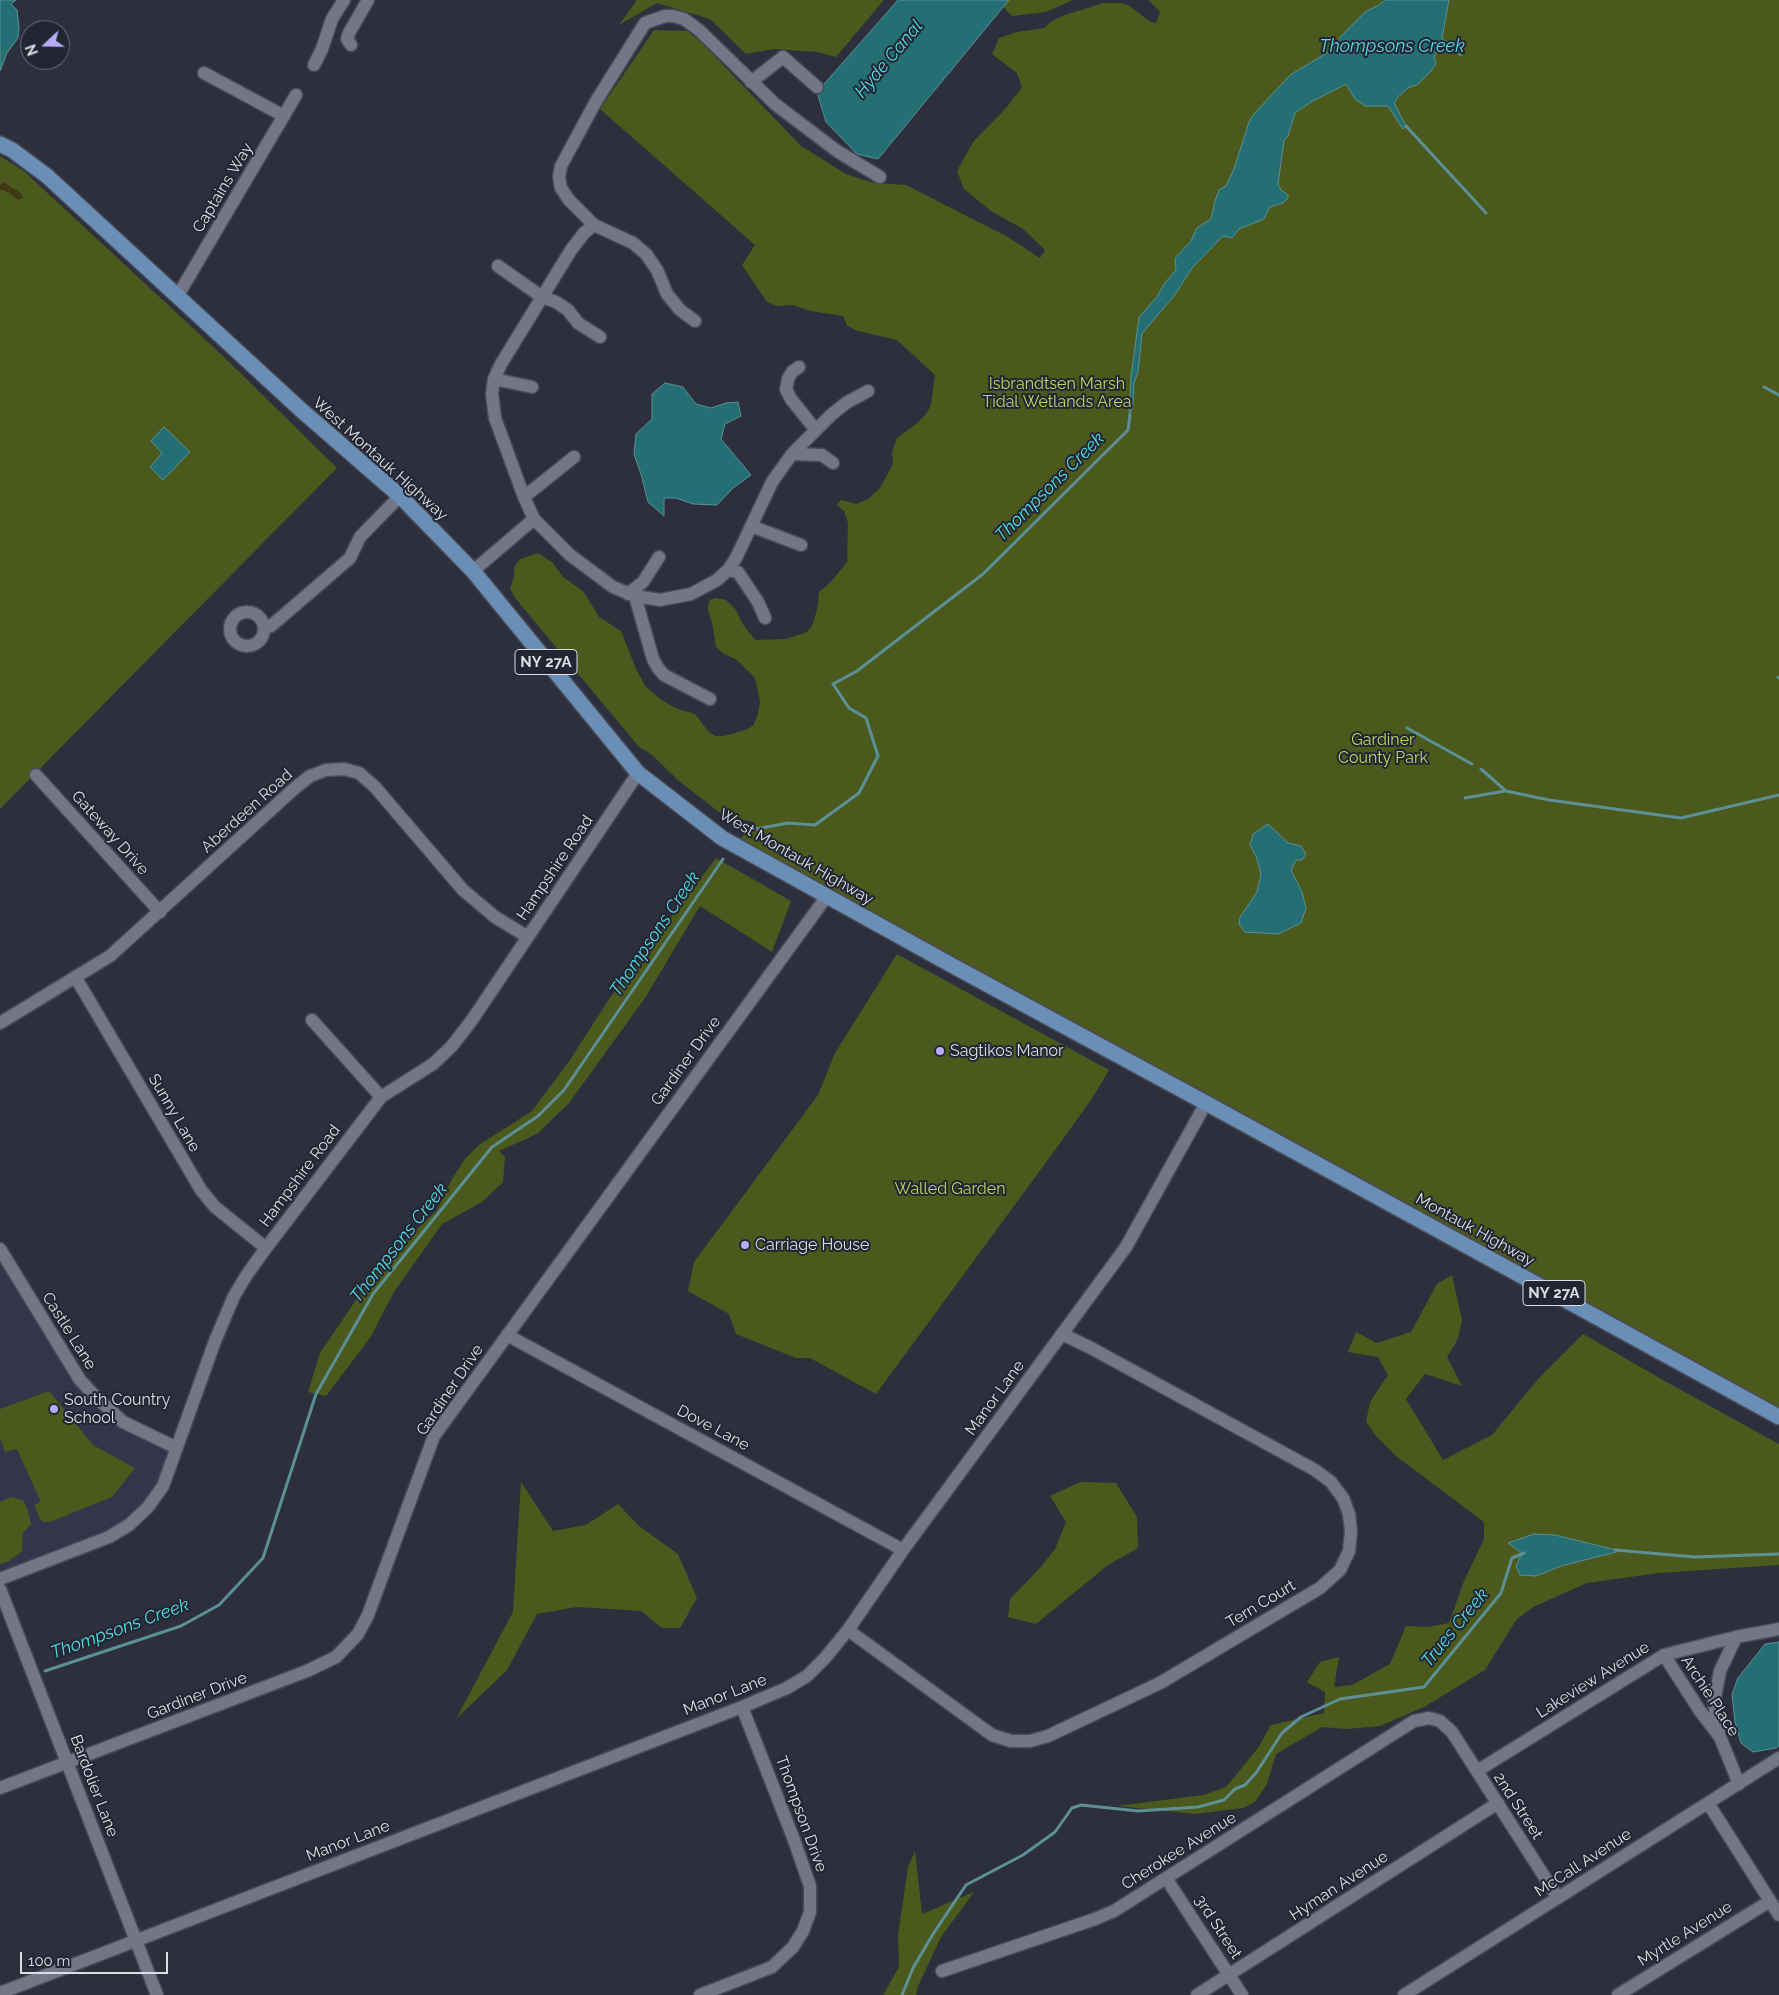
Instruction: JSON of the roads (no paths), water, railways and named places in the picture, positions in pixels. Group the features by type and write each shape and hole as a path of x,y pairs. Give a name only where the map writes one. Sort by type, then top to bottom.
{"main road":[{"name":"West Montauk Highway","path":"0,144 12,150 47,176 300,409 400,496 473,571 638,773 722,838 1206,1103"},
{"name":"Montauk Highway","path":"1206,1103 1779,1417"}],"street":[{"path":"314,65 322,49 332,19 344,0"},
{"path":"350,45 347,39 349,33 368,0"},
{"path":"695,321 680,310 667,294 657,270 646,254 633,243 594,225 569,200 562,188 559,177 561,166 595,103 645,24 665,16 684,19 698,30 775,104 830,146 880,177"},
{"path":"751,82 783,57 817,87"},
{"path":"204,73 284,116"},
{"name":"Captains Way","path":"177,296 296,95"},
{"path":"594,225 584,233 571,250 500,364 494,379 492,394 495,418 524,498 534,519 586,568 631,595 660,600 691,594 717,580 728,570 772,482 792,454 815,429 846,403 868,391"},
{"path":"498,266 542,297 556,302 568,310 578,323 600,337"},
{"path":"799,367 792,372 786,389 791,399 815,429"},
{"path":"494,379 532,388"},
{"path":"792,454 822,455 833,463"},
{"path":"524,498 574,457"},
{"path":"264,627 271,626 350,558 360,537 400,496"},
{"path":"473,571 534,519"},
{"path":"751,526 801,546"},
{"path":"631,595 659,557"},
{"path":"728,570 738,572 758,602 765,618"},
{"path":"631,595 653,659 658,668 664,675 710,699"},
{"name":"Aberdeen Road","path":"0,1023 110,956 296,786 310,776 326,770 344,769 359,773 375,787 462,890 495,917 528,937"},
{"name":"Hampshire Road","path":"0,1578 100,1541 129,1525 148,1507 163,1486 215,1341 234,1296 266,1248 381,1097 433,1064 452,1046 472,1020 638,773"},
{"name":"Gateway Drive","path":"36,775 160,912"},
{"name":"Gardiner Drive","path":"0,1788 307,1671 336,1657 358,1634 368,1614 434,1436 827,896"},
{"name":"Sunny Lane","path":"76,978 201,1190 215,1207 266,1248"},
{"path":"312,1020 381,1097"},
{"name":"Manor Lane","path":"0,1993 742,1707 787,1688 807,1676 848,1630 903,1550 1126,1247 1206,1103"},
{"name":"Castle Lane","path":"0,1249 80,1380 94,1396 123,1422 177,1448"},
{"name":"Tern Court","path":"848,1630 992,1734 1011,1741 1030,1741 1048,1736 1160,1683 1320,1588 1340,1570 1349,1551 1351,1531 1349,1514 1343,1498 1331,1482 1315,1470 1062,1334"},
{"name":"Dove Lane","path":"507,1336 903,1550"},
{"name":"Bardolier Lane","path":"0,1589 157,1995"},
{"name":"Lakeview Avenue","path":"1477,1771 1664,1655 1779,1629"},
{"path":"1720,1737 1714,1702 1720,1671 1736,1638"},
{"name":"Archie Place","path":"1664,1655 1700,1711 1720,1737 1739,1784"},
{"name":"Thompson Drive","path":"700,1995 772,1967 793,1948 803,1931 810,1912 810,1886 742,1707"},
{"name":"2nd Street","path":"1414,1721 1429,1718 1440,1721 1452,1732 1558,1898"},
{"name":"Cherokee Avenue","path":"942,1971 1114,1911 1414,1721"},
{"name":"McCall Avenue","path":"1404,1995 1779,1758"},
{"name":"Hyman Avenue","path":"1197,1995 1498,1803"},
{"path":"1708,1803 1779,1915"},
{"name":"3rd Street","path":"1166,1878 1242,1995"},
{"name":"Myrtle Avenue","path":"1618,1995 1770,1901"}],"water":[{"path":"0,0 16,0 11,4 17,10 19,27 18,38 7,53 0,71"},
{"name":"Hyde Canal","path":"898,0 1009,0 878,159 857,154 826,122 817,92"},
{"name":"Thompsons Creek","path":"1385,0 1449,0 1442,38 1462,56 1440,45 1434,57 1436,63 1432,70 1418,84 1408,88 1394,103 1406,126 1403,129 1388,106 1365,106 1355,99 1346,84 1311,102 1295,113 1288,136 1284,140 1278,184 1281,190 1288,195 1288,198 1283,203 1270,207 1264,219 1239,229 1232,238 1223,236 1192,268 1174,296 1142,334 1138,372 1134,383 1133,405 1129,417 1131,377 1139,317 1157,297 1164,284 1176,270 1175,258 1191,241 1197,228 1211,219 1219,190 1226,186 1234,169 1249,122 1290,75 1335,47 1341,36 1365,12"},
{"path":"665,383 683,387 696,404 711,408 726,403 738,402 741,416 725,424 721,439 751,475 733,488 717,505 693,504 676,498 664,498 664,516 648,502 634,454 636,434 652,419 652,394"},
{"path":"164,427 190,452 163,480 150,467 162,453 151,441"},
{"path":"1268,824 1288,843 1301,846 1306,854 1302,860 1296,860 1291,870 1302,892 1306,908 1301,923 1278,934 1245,932 1239,924 1240,917 1257,892 1261,874 1256,856 1250,845 1253,834"},
{"path":"1534,1534 1555,1535 1620,1551 1561,1566 1536,1576 1520,1575 1516,1566 1522,1553 1508,1543"},
{"path":"1779,1642 1779,1746 1753,1752 1741,1743 1735,1722 1732,1694 1738,1678 1765,1644"}],"waterway":[{"path":"1406,126 1486,213"},
{"path":"1764,387 1779,395"},
{"name":"Thompsons Creek","path":"751,830 788,823 815,825 859,793 878,756 866,718 849,708 833,684 857,671 983,574 1128,430 1130,415"},
{"path":"1407,728 1472,764"},
{"path":"1481,769 1506,791 1549,800 1681,818 1779,795"},
{"path":"1465,798 1505,791"},
{"name":"Thompsons Creek","path":"45,1671 181,1626 219,1605 263,1558 316,1394 373,1294 492,1147 538,1116 564,1090 723,859"},
{"name":"Trues Creek","path":"1615,1550 1695,1557 1779,1554"},
{"name":"Trues Creek","path":"902,1995 913,1968 966,1885 1023,1855 1055,1832 1072,1808 1081,1805 1138,1811 1198,1807 1224,1800 1235,1789 1245,1785 1256,1773 1282,1733 1301,1717 1340,1699 1424,1687 1501,1593 1512,1558 1524,1553"}],"place":[{"name":"Sagtikos Manor","path":"940,1051"},
{"name":"Carriage House","path":"745,1245"},
{"name":"South Country School","path":"54,1409"}],"park label":[{"name":"Isbrandtsen Marsh Tidal Wetlands Area","path":"1057,393"},
{"name":"Gardiner County Park","path":"1383,749"},
{"name":"Walled Garden","path":"950,1189"}]}
